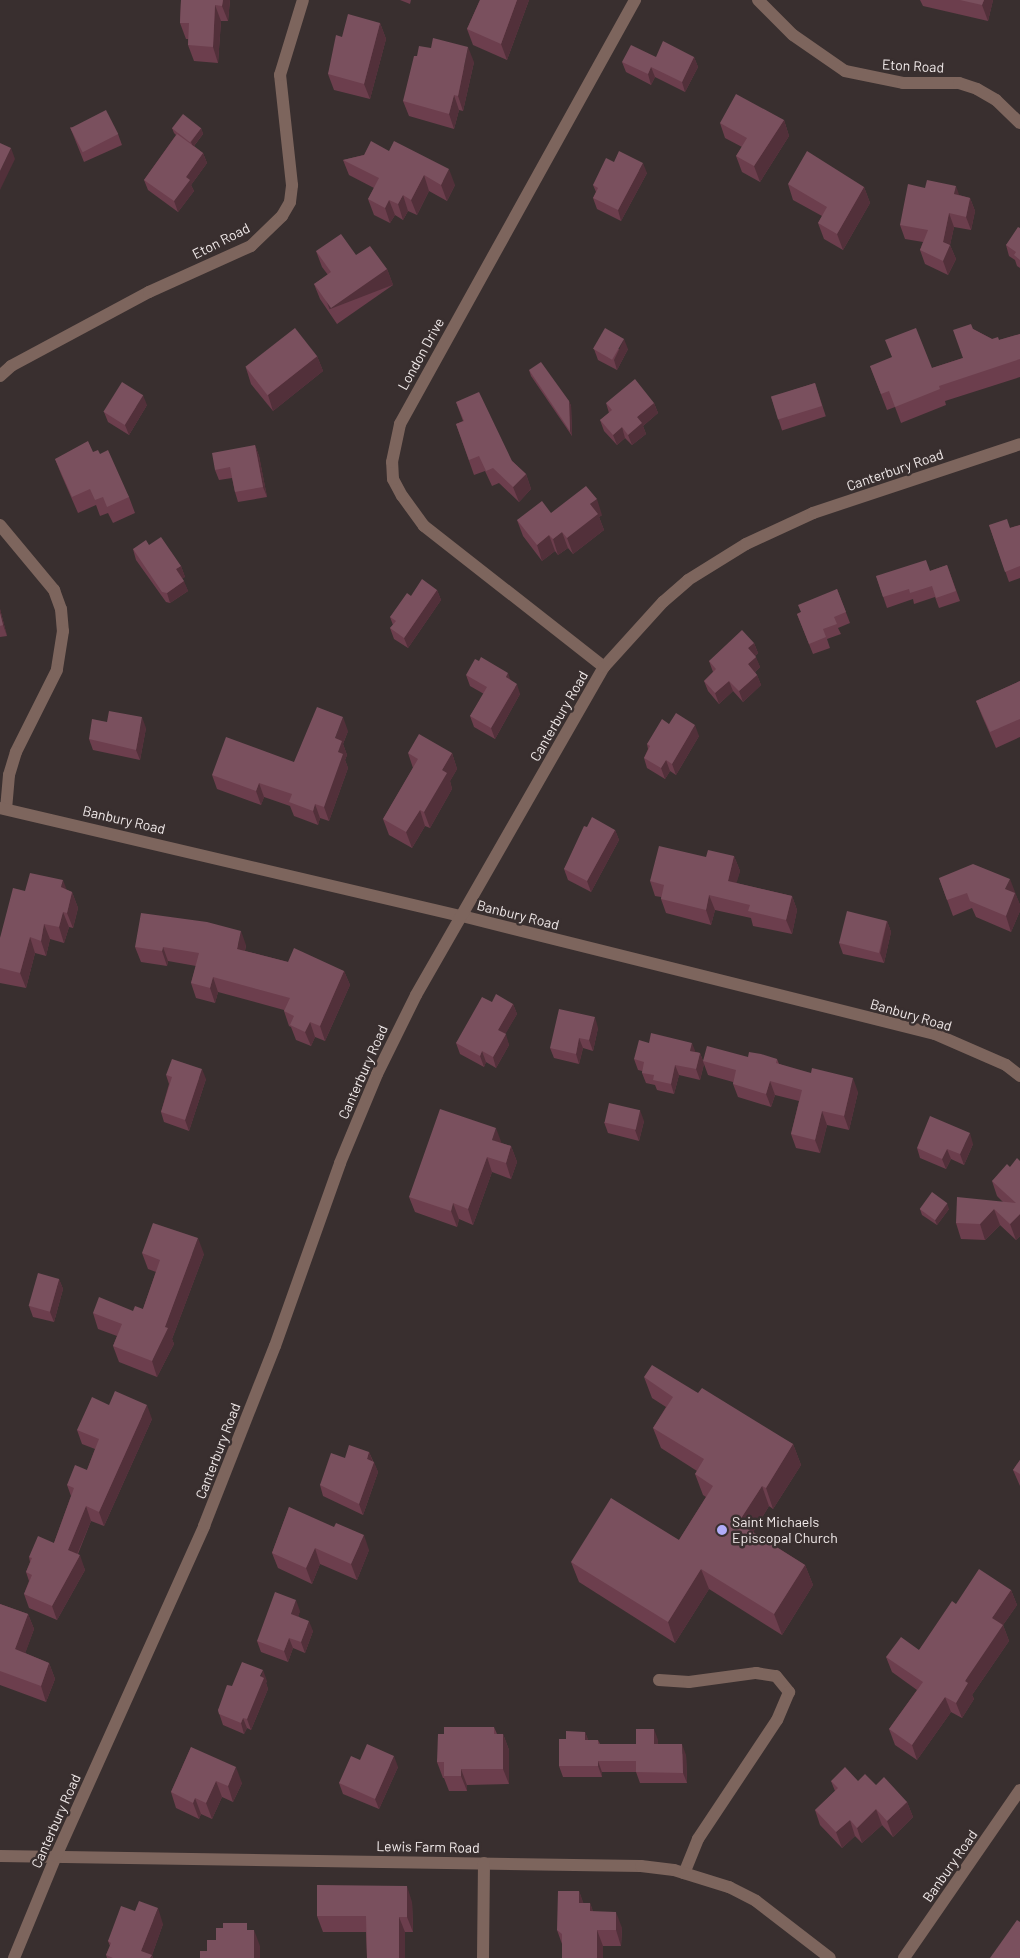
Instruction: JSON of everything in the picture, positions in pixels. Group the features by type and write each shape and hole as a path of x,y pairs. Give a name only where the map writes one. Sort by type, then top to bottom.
{"street":[{"name":"Eton Road","path":"0,376 11,366 149,292 251,246 282,216 290,202 292,185 280,75 303,0"},
{"name":"London Drive","path":"604,668 424,526 402,496 393,479 392,462 400,424 635,0"},
{"name":"Eton Road","path":"758,0 793,35 845,71 902,83 959,83 977,89 996,100 1020,122"},
{"name":"Canterbury Road","path":"14,1958 56,1856 204,1526 275,1346 340,1163 377,1074 416,995 604,668 663,602 688,580 746,544 813,513 1020,444"},
{"path":"0,525 54,590 61,610 63,631 57,670 16,752 9,775 3,807"},
{"name":"Banbury Road","path":"3,807 462,916 935,1034 1006,1065 1020,1076"},
{"path":"659,1680 689,1682 756,1673 776,1676 789,1692 777,1720 698,1839 684,1873"},
{"name":"Banbury Road","path":"904,1958 1020,1790"},
{"name":"Lewis Farm Road","path":"0,1856 641,1866 684,1873 730,1886 756,1901 830,1958"},
{"path":"482,1958 484,1863"}],"building":[{"path":"181,0 223,0 222,6 215,5 213,47 188,45 189,23 180,23"},
{"path":"480,0 517,0 501,44 467,29"},
{"path":"960,0 984,0 982,5"},
{"path":"348,14 380,23 364,84 328,74 336,35 342,37"},
{"path":"433,38 468,47 458,96 454,95 449,114 403,101 414,56 417,56 419,46 431,48"},
{"path":"663,41 694,57 682,82 651,67 648,74 622,62 631,45 656,57"},
{"path":"736,94 784,120 754,166 736,156 747,138 720,123"},
{"path":"106,110 118,134 83,152 70,128"},
{"path":"183,114 201,128 190,142 172,128"},
{"path":"177,134 203,153 186,177 190,180 174,201 144,180"},
{"path":"371,141 389,151 394,141 449,169 441,185 424,175 411,200 403,195 398,204 389,200 385,208 368,199 379,178 343,160 364,155"},
{"path":"0,143 11,148 0,171"},
{"path":"619,151 643,163 618,210 593,198 598,188 593,185 606,158 614,162"},
{"path":"807,151 864,187 837,234 818,223 827,207 788,184"},
{"path":"927,180 956,186 954,194 970,198 966,217 949,213 943,242 950,245 943,261 920,250 928,230 900,225 908,184 925,188"},
{"path":"1018,227 1020,228 1020,260 1014,255 1016,252 1006,245"},
{"path":"341,234 356,255 370,246 387,269 331,308 314,284 331,272 316,251"},
{"path":"971,324 973,329 992,339 998,337 999,340 1020,334 1020,359 939,386 940,389 895,407 889,391 881,394 870,366 892,357 885,340 916,328 932,368 963,358 953,330"},
{"path":"295,328 317,356 268,395 245,367"},
{"path":"605,328 624,339 612,360 593,349"},
{"path":"541,362 569,401 570,431 529,370"},
{"path":"635,379 654,403 637,417 642,423 628,435 622,427 613,435 600,420 612,410 606,403"},
{"path":"122,382 143,395 125,425 103,412"},
{"path":"815,383 822,406 778,419 771,396"},
{"path":"479,392 512,461 526,474 513,487 493,468 486,471 479,456 469,460 456,424 464,421 456,402"},
{"path":"88,441 93,452 98,450 100,454 108,450 129,497 107,507 103,497 95,500 90,489 72,497 55,459"},
{"path":"255,445 263,487 235,492 230,467 215,470 212,453"},
{"path":"586,486 597,499 590,504 598,514 567,538 562,532 553,539 549,535 537,545 517,520 542,501 551,513"},
{"path":"1007,519 1010,528 1020,525 1020,566 1005,572 989,525"},
{"path":"161,537 181,566 176,569 184,581 167,593 162,592 133,549 146,540 149,545"},
{"path":"926,560 930,571 947,565 956,591 936,598 932,586 910,593 909,589 883,597 876,576"},
{"path":"422,579 437,590 404,638 390,628 396,621 390,617 407,593 411,596"},
{"path":"837,589 846,612 834,617 837,624 823,629 826,637 809,644 797,614 801,612 798,605"},
{"path":"0,613 3,625 0,626"},
{"path":"742,630 754,643 748,648 756,657 748,664 757,675 739,691 729,681 715,693 704,681 716,669 709,661"},
{"path":"481,657 508,673 506,677 517,684 491,728 470,716 487,687 466,675 475,659 479,661"},
{"path":"1020,681 1020,719 990,732 976,701"},
{"path":"317,707 343,717 335,738 342,741 338,752 343,754 324,807 315,804 313,811 289,802 292,794 259,783 256,791 212,775 226,737 294,762"},
{"path":"109,711 142,717 136,750 89,739 92,719 107,722"},
{"path":"676,713 695,725 672,764 666,760 661,768 644,758 650,746 647,744 662,719 669,724"},
{"path":"419,734 452,753 442,770 447,773 424,812 420,810 406,832 383,819 418,759 408,753"},
{"path":"592,817 615,830 587,881 564,869 584,826 587,827"},
{"path":"659,846 706,857 708,850 734,856 728,881 792,896 786,920 748,911 750,905 709,895 706,910 661,899 664,885 650,881"},
{"path":"973,864 1010,879 1005,889 1015,893 1006,916 970,901 967,893 947,900 939,878"},
{"path":"30,873 63,880 61,887 72,892 67,913 63,912 59,927 44,924 41,941 30,937 20,973 0,968 0,938 13,888 25,891"},
{"path":"847,911 887,921 879,953 839,943"},
{"path":"141,913 207,922 241,931 237,949 288,962 294,948 344,971 320,1026 310,1022 305,1032 290,1025 294,1016 284,1011 290,998 213,977 210,988 191,983 199,953 163,947 162,951 135,947"},
{"path":"496,994 513,1004 498,1030 506,1034 493,1057 482,1051 480,1056 456,1043 482,997 492,1002"},
{"path":"559,1009 595,1017 589,1040 579,1038 576,1054 550,1048"},
{"path":"651,1033 692,1043 690,1051 700,1053 696,1069 675,1065 671,1084 653,1080 654,1075 642,1073 644,1062 634,1059 639,1040 649,1043"},
{"path":"707,1046 748,1057 749,1052 761,1054 777,1059 776,1063 811,1073 812,1068 853,1078 844,1116 822,1111 815,1140 791,1134 802,1090 770,1081 766,1094 733,1084 736,1070 703,1061"},
{"path":"172,1059 202,1069 185,1120 161,1112 172,1077 166,1075"},
{"path":"609,1103 640,1110 636,1130 605,1122"},
{"path":"440,1109 496,1128 492,1140 511,1146 506,1163 487,1157 468,1209 453,1203 451,1211 409,1197"},
{"path":"930,1116 970,1133 960,1154 947,1149 942,1159 917,1148"},
{"path":"1017,1158 1020,1161 1020,1214 1010,1224 994,1209 980,1224 956,1223 957,1197 1016,1203 992,1181 1007,1164 1010,1167"},
{"path":"932,1192 947,1203 935,1220 920,1209"},
{"path":"153,1223 198,1238 165,1327 168,1328 152,1361 113,1346 122,1324 93,1313 99,1297 133,1311 135,1306 143,1309 160,1260 142,1253"},
{"path":"38,1273 59,1279 50,1312 29,1306"},
{"name":"Saint Michaels Episcopal Church","path":"652,1365 698,1393 702,1388 793,1444 766,1488 762,1486 738,1523 805,1565 774,1614 701,1569 668,1622 571,1562 611,1498 679,1540 713,1486 695,1474 704,1459 653,1428 673,1397 644,1377"},
{"path":"115,1391 147,1405 99,1512 86,1506 68,1550 80,1555 52,1606 24,1594 32,1575 26,1572 32,1558 29,1557 38,1536 54,1543 74,1488 67,1485 75,1465 87,1470 99,1439 77,1430 92,1397 109,1405"},
{"path":"349,1445 369,1452 367,1459 374,1462 359,1504 320,1485 331,1453 345,1458"},
{"path":"1020,1460 1020,1474 1013,1470"},
{"path":"289,1507 334,1527 336,1523 364,1535 351,1564 315,1548 306,1568 272,1553"},
{"path":"979,1569 1011,1590 992,1618 1003,1625 965,1681 968,1683 956,1703 945,1697 912,1745 889,1729 923,1682 886,1657 901,1637 919,1650 952,1601 956,1604"},
{"path":"275,1592 296,1600 291,1614 309,1621 301,1642 289,1638 284,1651 257,1641"},
{"path":"0,1604 28,1614 15,1649 49,1663 41,1686 0,1671"},
{"path":"242,1662 263,1670 260,1676 264,1678 247,1719 243,1718 241,1723 219,1714 218,1710 227,1685 232,1686"},
{"path":"444,1727 494,1727 494,1734 503,1734 503,1769 461,1769 461,1776 444,1776 444,1762 437,1762 438,1734 444,1734"},
{"path":"636,1729 654,1729 654,1744 682,1744 683,1773 636,1772 636,1761 598,1761 598,1766 559,1766 559,1739 566,1739 566,1731 585,1732 585,1740 598,1740 598,1744 636,1744"},
{"path":"367,1744 394,1756 375,1799 339,1783 351,1756 360,1760"},
{"path":"191,1747 236,1767 228,1786 216,1781 206,1803 195,1798 193,1803 171,1792"},
{"path":"845,1767 858,1781 865,1774 876,1785 884,1777 907,1802 887,1821 876,1809 857,1828 850,1820 836,1832 815,1810 838,1788 831,1781"},
{"path":"317,1885 407,1886 407,1917 399,1917 399,1958 367,1958 366,1916 317,1916"},
{"path":"558,1891 579,1891 579,1903 590,1903 590,1911 616,1912 616,1930 597,1930 597,1958 562,1958 562,1934 557,1930"},
{"path":"139,1901 158,1908 141,1951 152,1955 150,1958 113,1958 106,1955 111,1943 108,1941 121,1906 135,1911"},
{"path":"1017,1920 1020,1922 1020,1958 990,1958"},
{"path":"223,1923 247,1923 247,1930 254,1930 254,1958 200,1958 200,1951 207,1951 207,1940 216,1940 216,1928 223,1928"}],"place":[{"name":"Saint Michaels Episcopal Church","path":"722,1530"}]}
